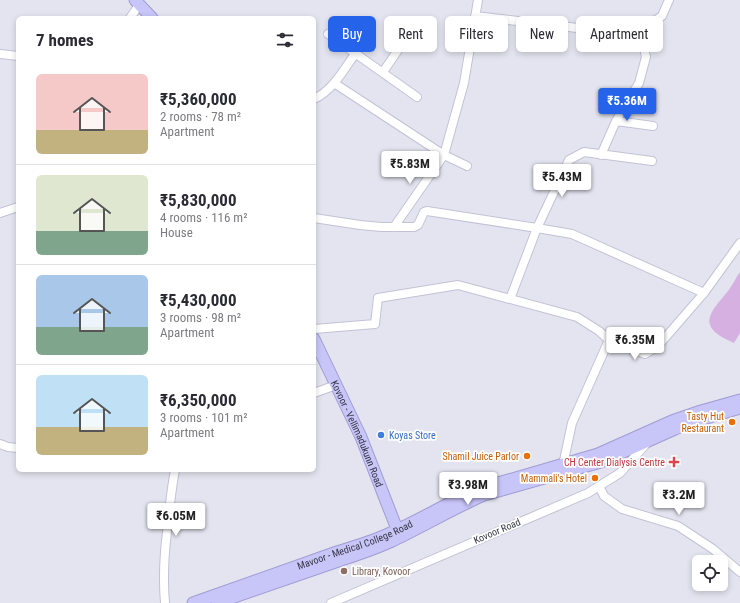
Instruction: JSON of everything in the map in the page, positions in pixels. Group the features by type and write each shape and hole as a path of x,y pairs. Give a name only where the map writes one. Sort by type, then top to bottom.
{"main road":[{"path":"137,2 150,16"},
{"name":"Kovoor - Vellimadukunn Road","path":"316,343 361,437 395,524 400,533"},
{"name":"Mavoor - Medical College Road","path":"193,603 264,577 356,547 386,535 400,533 437,514 464,495 481,488 598,454 651,435 672,421 740,400"},
{"path":"437,514 484,495 601,462 651,435 675,429 740,408"},
{"path":"217,603 359,554 389,542 400,533"}],"street":[{"path":"475,16 478,0"},
{"path":"662,16 669,0"},
{"path":"131,16 137,2"},
{"path":"508,20 576,28"},
{"path":"352,52 417,97"},
{"path":"383,72 397,52"},
{"path":"394,227 444,155 464,82 469,52"},
{"path":"601,155 616,122 639,83 646,57 645,52"},
{"path":"0,54 16,56"},
{"path":"316,98 322,95 334,83 355,54"},
{"path":"334,83 444,155 467,166"},
{"path":"616,122 653,126"},
{"path":"510,299 537,228 569,160 584,152 652,162"},
{"path":"0,213 16,208"},
{"path":"316,218 360,225 414,227 418,225 424,212 427,211 572,234 704,293"},
{"path":"316,329 375,324 378,298 458,285 577,317 610,340 645,354 658,346 704,293 740,243"},
{"path":"563,465 572,423 610,340"},
{"path":"316,392 336,386"},
{"name":"Kovoor Road","path":"331,603 342,601 588,492 620,473 651,435"},
{"path":"0,444 16,448"},
{"path":"165,603 163,577 164,547 175,472"},
{"path":"599,486 604,496 622,509 678,526 714,549 740,572"}],"shaded area":[{"path":"740,272 740,333 734,343 720,336 714,331 709,320 716,305 727,292"}],"place":[{"name":"Tasty Hut Restaurant","path":"732,422"},
{"name":"Koyas Store","path":"381,435"},
{"name":"Shamil Juice Parlor","path":"527,456"},
{"name":"CH Center Dialysis Centre","path":"674,462"},
{"name":"Mammali's Hotel","path":"595,478"},
{"name":"Library, Kovoor","path":"344,571"}]}
